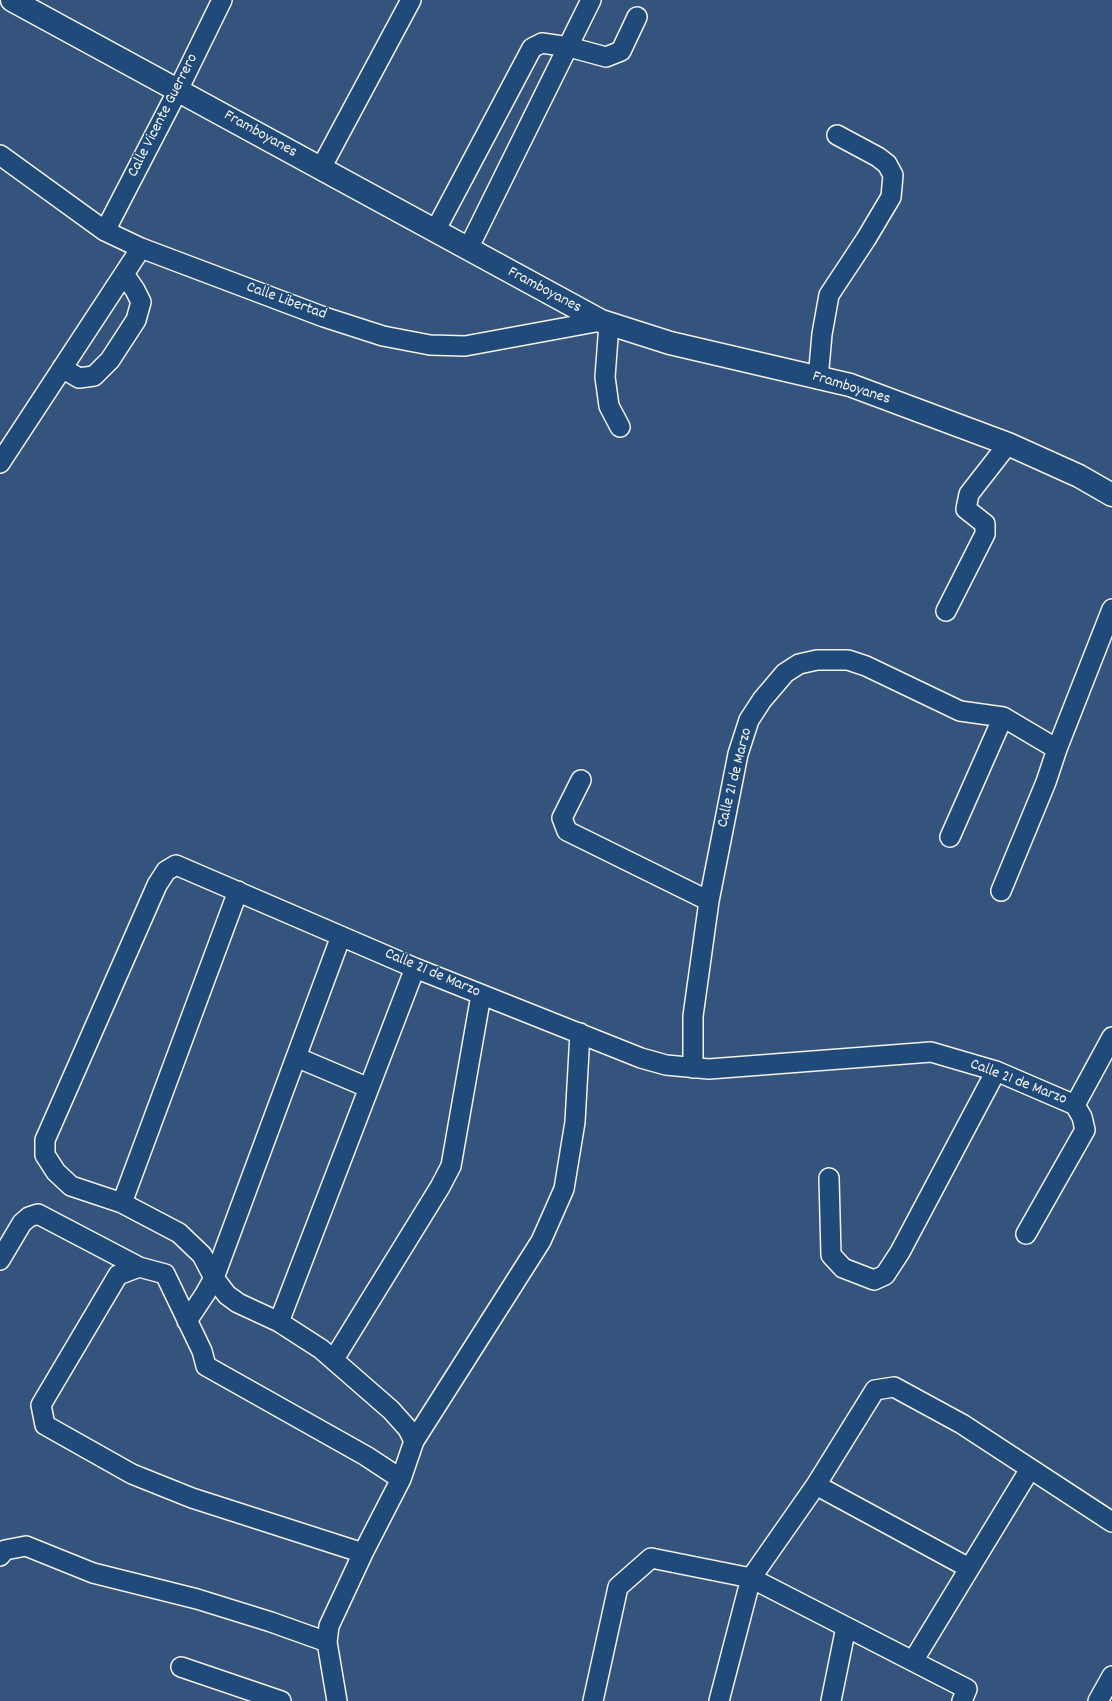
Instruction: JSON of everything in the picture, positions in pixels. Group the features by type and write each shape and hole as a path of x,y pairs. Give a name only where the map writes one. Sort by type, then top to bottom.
{"main road":[{"name":"Framboyanes","path":"12,0 321,168 468,250 605,323 670,343 818,379 850,385 1008,444 1110,491"}],"street":[{"name":"Calle Vicente Guerrero","path":"105,231 178,90 222,0"},
{"path":"321,168 412,0"},
{"path":"468,250 591,0"},
{"path":"435,231 532,48 542,43 569,46 606,57 621,51 637,17"},
{"path":"818,379 822,334 828,295 866,238 891,196 893,176 887,164 878,157 837,135"},
{"name":"Calle Libertad","path":"0,155 105,231 141,248 324,317 383,336 430,345 465,346 605,323"},
{"path":"0,463 141,248"},
{"path":"62,368 79,378 94,376 110,360 132,327 136,320 141,302 136,290 124,274"},
{"path":"605,323 605,376 609,406 620,427"},
{"path":"946,612 985,534 985,524 966,509 969,494 1008,444"},
{"path":"1001,891 1046,782 1057,749 1111,615"},
{"name":"Calle 21 de Marzo","path":"693,1068 693,1016 709,901 738,754 749,720 762,700 785,673 799,664 817,660 848,660 866,666 960,711 1003,717 1057,749"},
{"path":"950,837 1003,717"},
{"path":"581,780 562,818 567,831 709,901"},
{"name":"Calle 21 de Marzo","path":"122,1203 71,1186 56,1172 45,1155 45,1140 157,885 166,871 176,865 481,995 640,1058 666,1065 709,1069 931,1052 996,1071 1075,1105 1112,1037"},
{"path":"238,891 122,1203 179,1233 202,1255 214,1278 227,1295 238,1303 293,1329 334,1359 391,1410 408,1429 414,1441"},
{"path":"187,1320 214,1278 341,936"},
{"path":"279,1322 415,968"},
{"path":"334,1359 440,1187 451,1166 481,995"},
{"path":"337,1701 327,1642 329,1626 333,1615 401,1479 414,1441 541,1240 564,1189 574,1122 580,1034"},
{"path":"296,1057 369,1088"},
{"path":"829,1178 831,1255 843,1268 874,1280 885,1275 900,1252 996,1071"},
{"path":"1026,1234 1085,1130 1082,1117 1075,1105"},
{"path":"0,1260 22,1223 29,1216 38,1214 139,1267 165,1274 202,1351 206,1366 366,1456 401,1479"},
{"path":"139,1267 118,1275 41,1405 45,1425 132,1474 192,1498 363,1553"},
{"path":"719,1701 751,1578 816,1485 876,1390 894,1387 962,1424 1112,1522"},
{"path":"913,1661 1030,1469"},
{"path":"816,1485 969,1568"},
{"path":"0,1556 5,1550 26,1546 93,1573 198,1599 271,1622 327,1642"},
{"path":"594,1701 618,1587 651,1558 751,1578 967,1689 962,1701"},
{"path":"831,1701 846,1627"},
{"path":"181,1667 281,1701"},
{"path":"1098,1701 1112,1676"}]}
